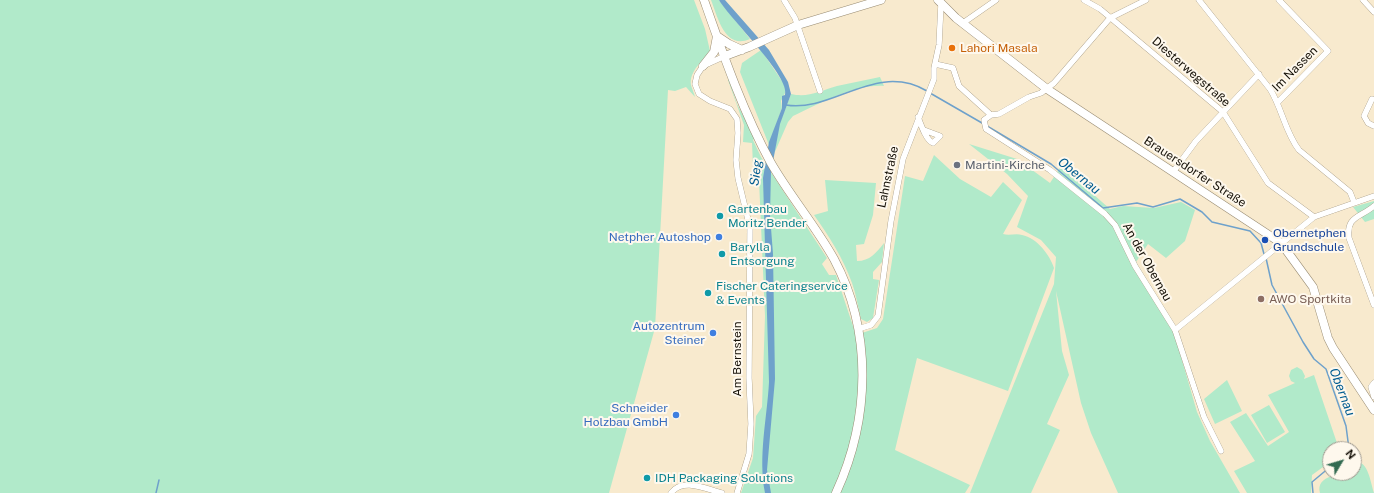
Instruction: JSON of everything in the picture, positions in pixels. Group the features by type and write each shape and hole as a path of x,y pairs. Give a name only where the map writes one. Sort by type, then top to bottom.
{"street":[{"path":"704,0 758,137 785,186 834,260 854,309 858,329 863,377 860,417 852,453 836,493"},
{"path":"784,0 798,25 820,91"},
{"path":"703,66 798,25 881,0"},
{"path":"963,23 996,0"},
{"name":"Diesterwegstraße","path":"1084,0 1100,9 1223,112 1268,183 1314,217"},
{"path":"1047,89 1110,18 1146,0"},
{"path":"1199,0 1259,74 1278,102 1293,142 1299,150 1350,192 1354,202"},
{"name":"Im Nassen","path":"1278,102 1328,51 1279,0"},
{"path":"1363,0 1374,12"},
{"name":"Brauersdorfer Straße","path":"940,2 963,23 1047,89 1281,243 1313,287 1331,343 1374,410"},
{"name":"Lahnstraße","path":"858,329 871,325 878,316 891,221 902,159 934,79 939,45 940,2"},
{"path":"717,36 729,44 746,48"},
{"path":"703,66 714,52 717,36"},
{"path":"935,64 953,68 959,86 991,115"},
{"name":"Am Bernstein","path":"703,66 697,74 695,84 699,94 710,101 730,109 737,119 738,133 736,160 738,178 750,228 749,384 751,424 748,454 737,493"},
{"path":"1174,172 1196,141 1259,74"},
{"name":"An der Obernau","path":"1047,89 999,114 991,115 984,120 985,127 1000,139 1050,170 1105,214 1115,225 1136,266 1175,330 1204,417 1221,451"},
{"path":"1372,99 1364,116 1368,122 1374,126"},
{"path":"918,117 924,130"},
{"path":"1175,330 1314,217 1372,196 1374,202"},
{"path":"1374,206 1350,220 1348,228 1349,238 1374,305"},
{"path":"1374,383 1371,387 1374,397"},
{"path":"671,493 675,487 687,484 722,493"}],"green space":[{"path":"0,0 694,0 705,29 710,51 697,66 692,75 691,85 695,97 686,87 675,91 668,90 655,328 609,493 0,493"},
{"path":"711,0 719,0 750,39 741,41 734,40 729,36 720,23"},
{"path":"761,50 784,84 786,91 781,101 782,108 769,145 740,72 742,63"},
{"path":"728,77 737,104 755,138 753,140 761,157 827,258 822,264 829,275 836,275 856,335 877,328 883,319 905,176 923,181 934,155 960,179 991,197 1003,182 1022,200 1003,234 1020,234 1038,243 1046,253 1054,268 1008,391 917,358 895,450 970,485 965,493 741,493 753,458 756,416 762,407 765,316 759,180 753,166 752,143 743,142 744,125 728,80"},
{"path":"880,77 884,86 872,86 849,91 793,116 788,122 774,154 779,125 791,94 809,95 837,86"},
{"path":"969,144 1017,159 1050,183 1061,166 1110,209 1123,206 1154,208 1181,202 1195,210 1185,241 1166,258 1148,244 1136,262 1173,329 1197,412 1210,441 1240,493 1118,493 1091,433 1081,403 1056,291 1062,351 1069,375 1047,424 1060,430 1031,493 970,493 1054,284 1056,257 1041,240 1017,227 1028,196 1007,174"},
{"path":"825,180 876,183 873,215 864,244 856,245 857,261 862,261 869,258 884,243 882,262 873,272 873,279 879,280 873,318 867,322 861,319 853,287 840,256 814,215 828,211"},
{"path":"1374,201 1374,219 1365,222 1353,207"},
{"path":"1297,367 1302,370 1305,376 1304,379 1314,375 1336,441 1322,441 1322,468 1312,475 1311,493 1247,493 1234,471 1255,461 1230,422 1246,413 1268,446 1289,432 1268,395 1295,383 1291,381 1289,376 1291,370"},
{"path":"1227,380 1242,411 1215,424 1204,399"},
{"path":"1269,405 1285,432 1267,443 1251,415"},
{"path":"1362,464 1370,478 1374,493 1320,493 1322,482 1362,481"}],"water":[{"path":"719,0 725,0 769,50 788,82 791,94 780,124 771,172 770,215 773,254 775,379 767,470 771,493 765,493 762,465 769,382 763,178 769,142 782,108 782,96 785,95 784,87 779,75 770,62"}],"waterway":[{"name":"Obernau","path":"786,105 803,105 820,102 872,84 890,82 908,83 927,91"},
{"name":"Obernau","path":"930,93 982,123"},
{"name":"Obernau","path":"987,126 1051,164 1103,208 1137,203 1153,207 1180,199 1202,212 1212,222 1250,231 1261,243 1264,254"},
{"name":"Obernau","path":"1266,258 1272,285 1303,342 1314,359 1326,369 1346,426 1348,441"},
{"name":"Obernau","path":"1313,493 1312,482 1322,474"},
{"path":"156,493 159,480"}],"place":[{"name":"Lahori Masala","path":"952,48"},
{"name":"Martini-Kirche","path":"957,165"},
{"name":"Gartenbau Moritz Bender","path":"720,216"},
{"name":"Netpher Autoshop","path":"719,237"},
{"name":"Obernetphen Grundschule","path":"1265,240"},
{"name":"Barylla Entsorgung","path":"722,254"},
{"name":"Fischer Cateringservice & Events","path":"708,293"},
{"name":"AWO Sportkita","path":"1261,299"},
{"name":"Autozentrum Steiner","path":"713,333"},
{"name":"Schneider Holzbau GmbH","path":"676,415"},
{"name":"IDH Packaging Solutions","path":"647,478"}],"water label":[{"name":"Sieg","path":"756,173"}]}
